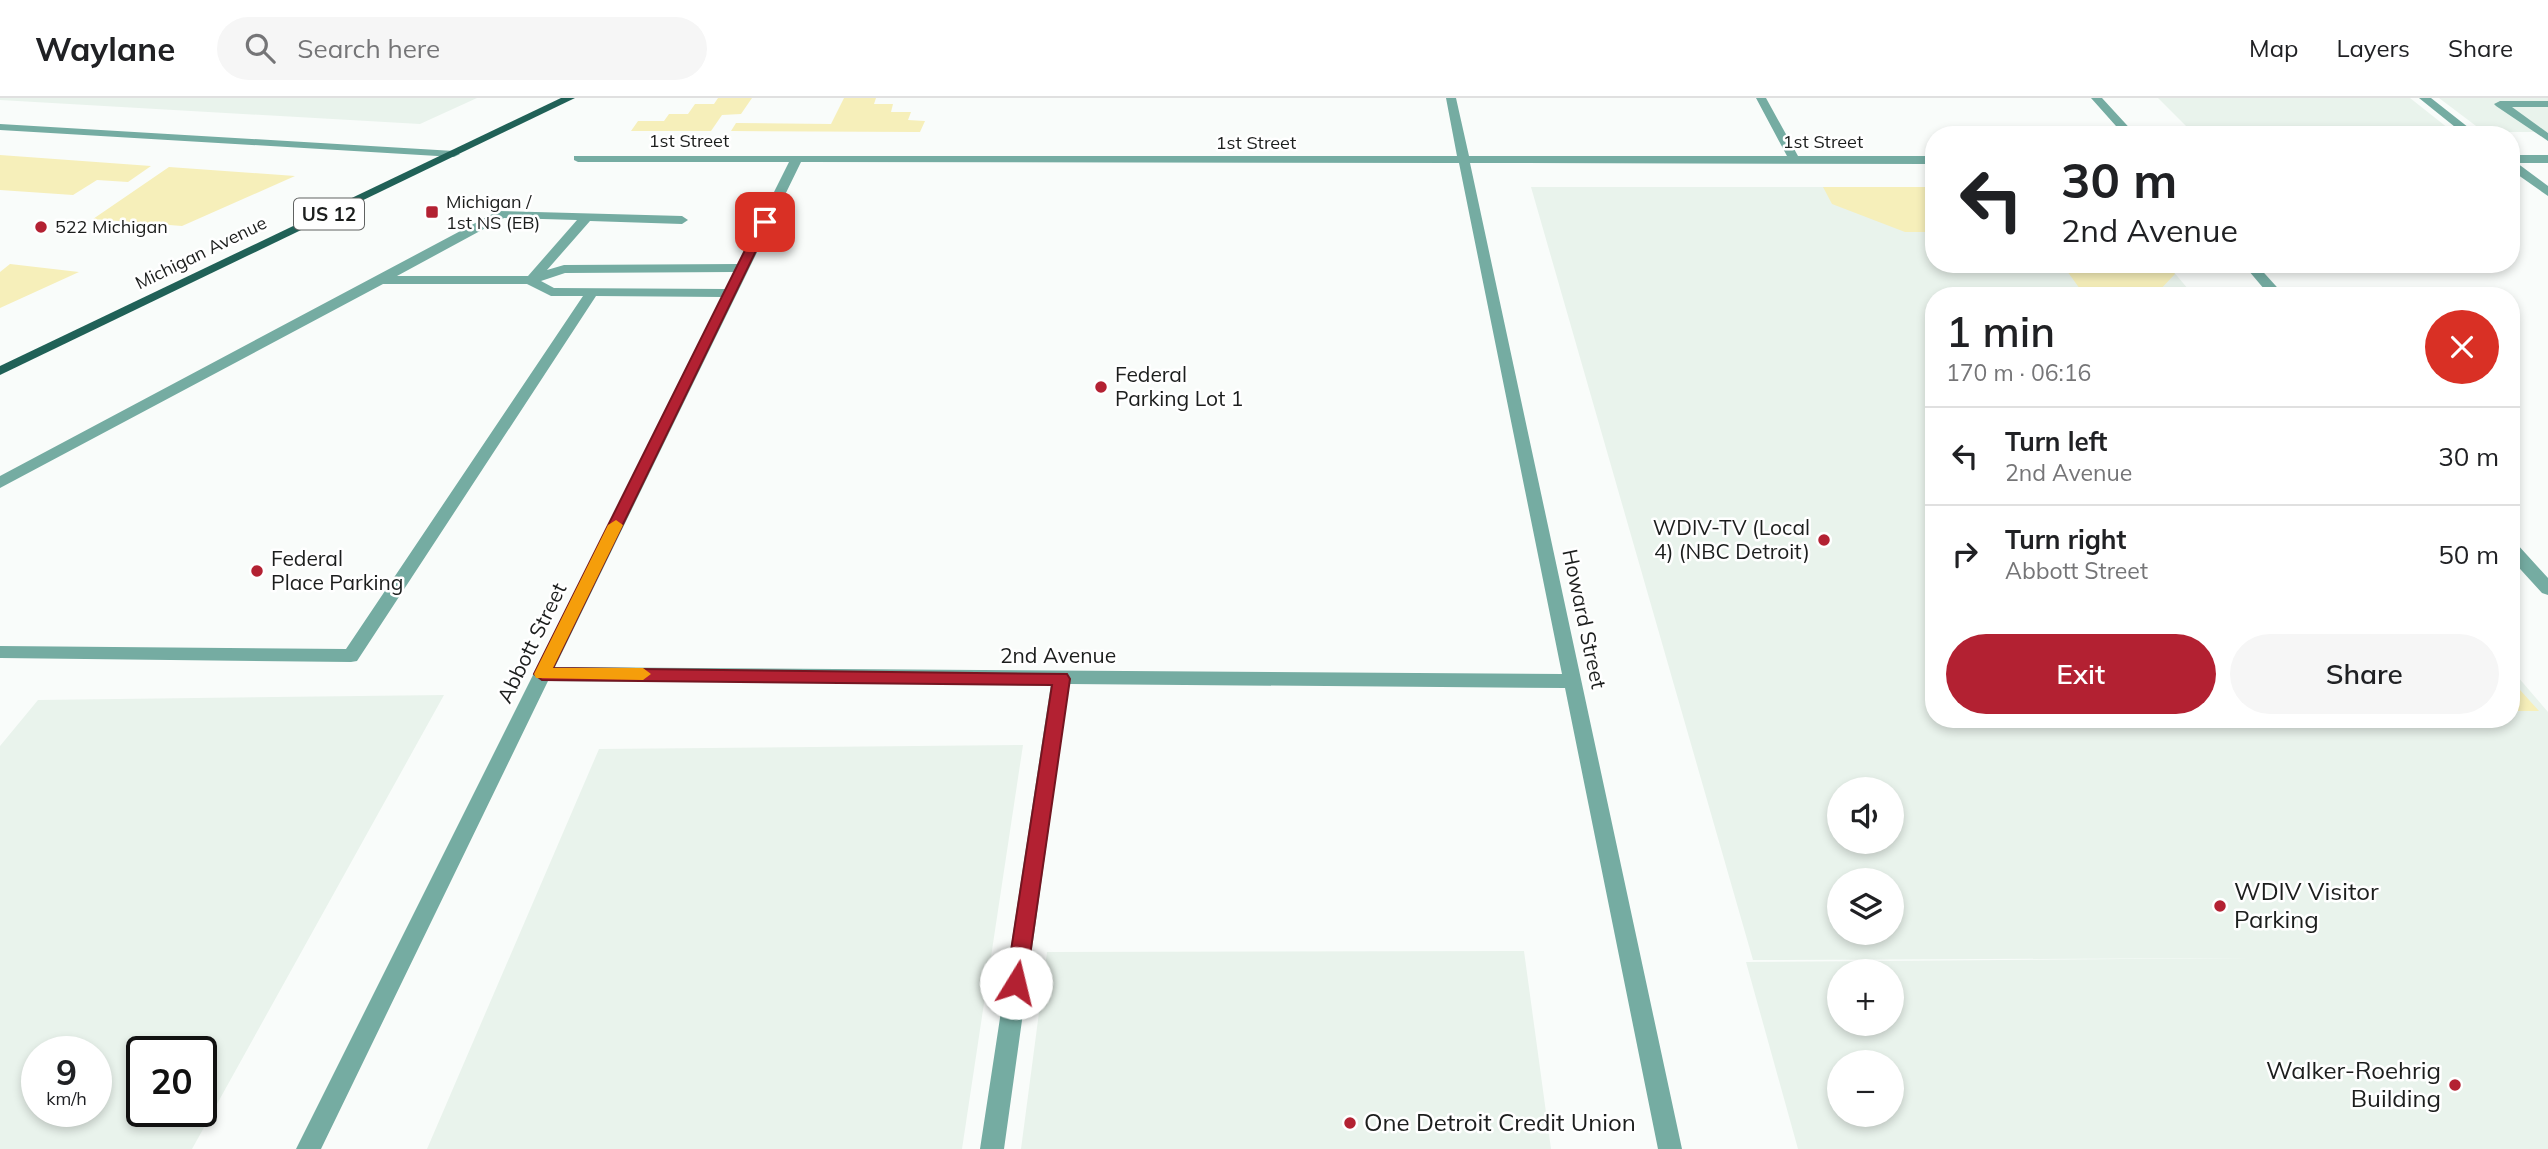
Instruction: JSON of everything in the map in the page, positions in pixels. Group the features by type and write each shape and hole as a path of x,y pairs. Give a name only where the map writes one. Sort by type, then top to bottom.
{"main road":[{"name":"Michigan Avenue","path":"0,371 570,98"}],"street":[{"name":"Howard Street","path":"1451,98 1670,1149"},
{"path":"1761,98 1794,159"},
{"path":"2096,98 2122,126"},
{"path":"2424,98 2460,126"},
{"path":"2548,104 2500,104 2548,138"},
{"path":"0,127 454,153"},
{"name":"1st Street","path":"578,158 1925,160"},
{"name":"Abbott Street","path":"308,1149 797,158"},
{"path":"2520,161 2548,159"},
{"path":"2520,169 2548,192"},
{"path":"0,482 502,214 682,220"},
{"path":"530,280 587,218"},
{"path":"380,280 530,280 564,269 742,268"},
{"path":"2257,273 2270,287"},
{"path":"530,280 551,292 729,293"},
{"path":"0,652 351,656 592,292"},
{"path":"2520,558 2548,589"},
{"name":"2nd Avenue","path":"542,674 1574,681"},
{"path":"992,1149 1061,679"}],"shaded area":[{"path":"0,98 477,98 420,124"},
{"path":"718,98 752,98 741,114 722,115 711,131 631,131 638,121 664,121 669,114 688,114 695,104 714,104"},
{"path":"844,98 876,98 874,104 893,104 891,112 911,112 908,120 925,121 920,132 731,131 736,123 831,124"},
{"path":"2158,98 2410,98 2445,126 2186,126"},
{"path":"2439,98 2548,98 2548,132 2520,132 2520,126 2476,126"},
{"path":"0,155 151,166 128,182 97,180 73,195 0,190"},
{"path":"169,167 295,176 182,226 93,219"},
{"path":"1531,187 1925,187 1925,273 2175,273 2186,287 1925,287 1925,728 2520,728 2520,679 2548,712 2548,1149 1798,1149 1746,962 1827,961 1827,1036 1904,1036 1904,961 2251,958 1753,960"},
{"path":"1823,187 1925,187 1925,232 1905,232 1832,204"},
{"path":"10,264 79,272 0,308 0,272"},
{"path":"2068,273 2175,274 2163,287 2079,287"},
{"path":"2520,690 2539,711 2520,711"},
{"path":"444,695 217,1104 217,1036 126,1036 126,1127 204,1127 192,1149 0,1149 0,746 38,700"},
{"path":"1023,745 962,1149 427,1149 599,749"},
{"path":"1524,951 1551,1149 1021,1149 1047,952"}],"slow traffic":[{"path":"616,525 542,674 643,674"}],"place":[{"name":"Michigan / 1st NS (EB)","path":"432,212"},
{"name":"522 Michigan","path":"41,227"},
{"name":"Federal Parking Lot 1","path":"1101,387"},
{"name":"WDIV-TV (Local 4) (NBC Detroit)","path":"1824,540"},
{"name":"Federal Place Parking","path":"257,571"},
{"name":"WDIV Visitor Parking","path":"2220,906"},
{"name":"Walker-Roehrig Building","path":"2455,1085"},
{"name":"One Detroit Credit Union","path":"1350,1123"}],"route":[{"path":"765,222 542,674 1061,679 1016,983"}]}
